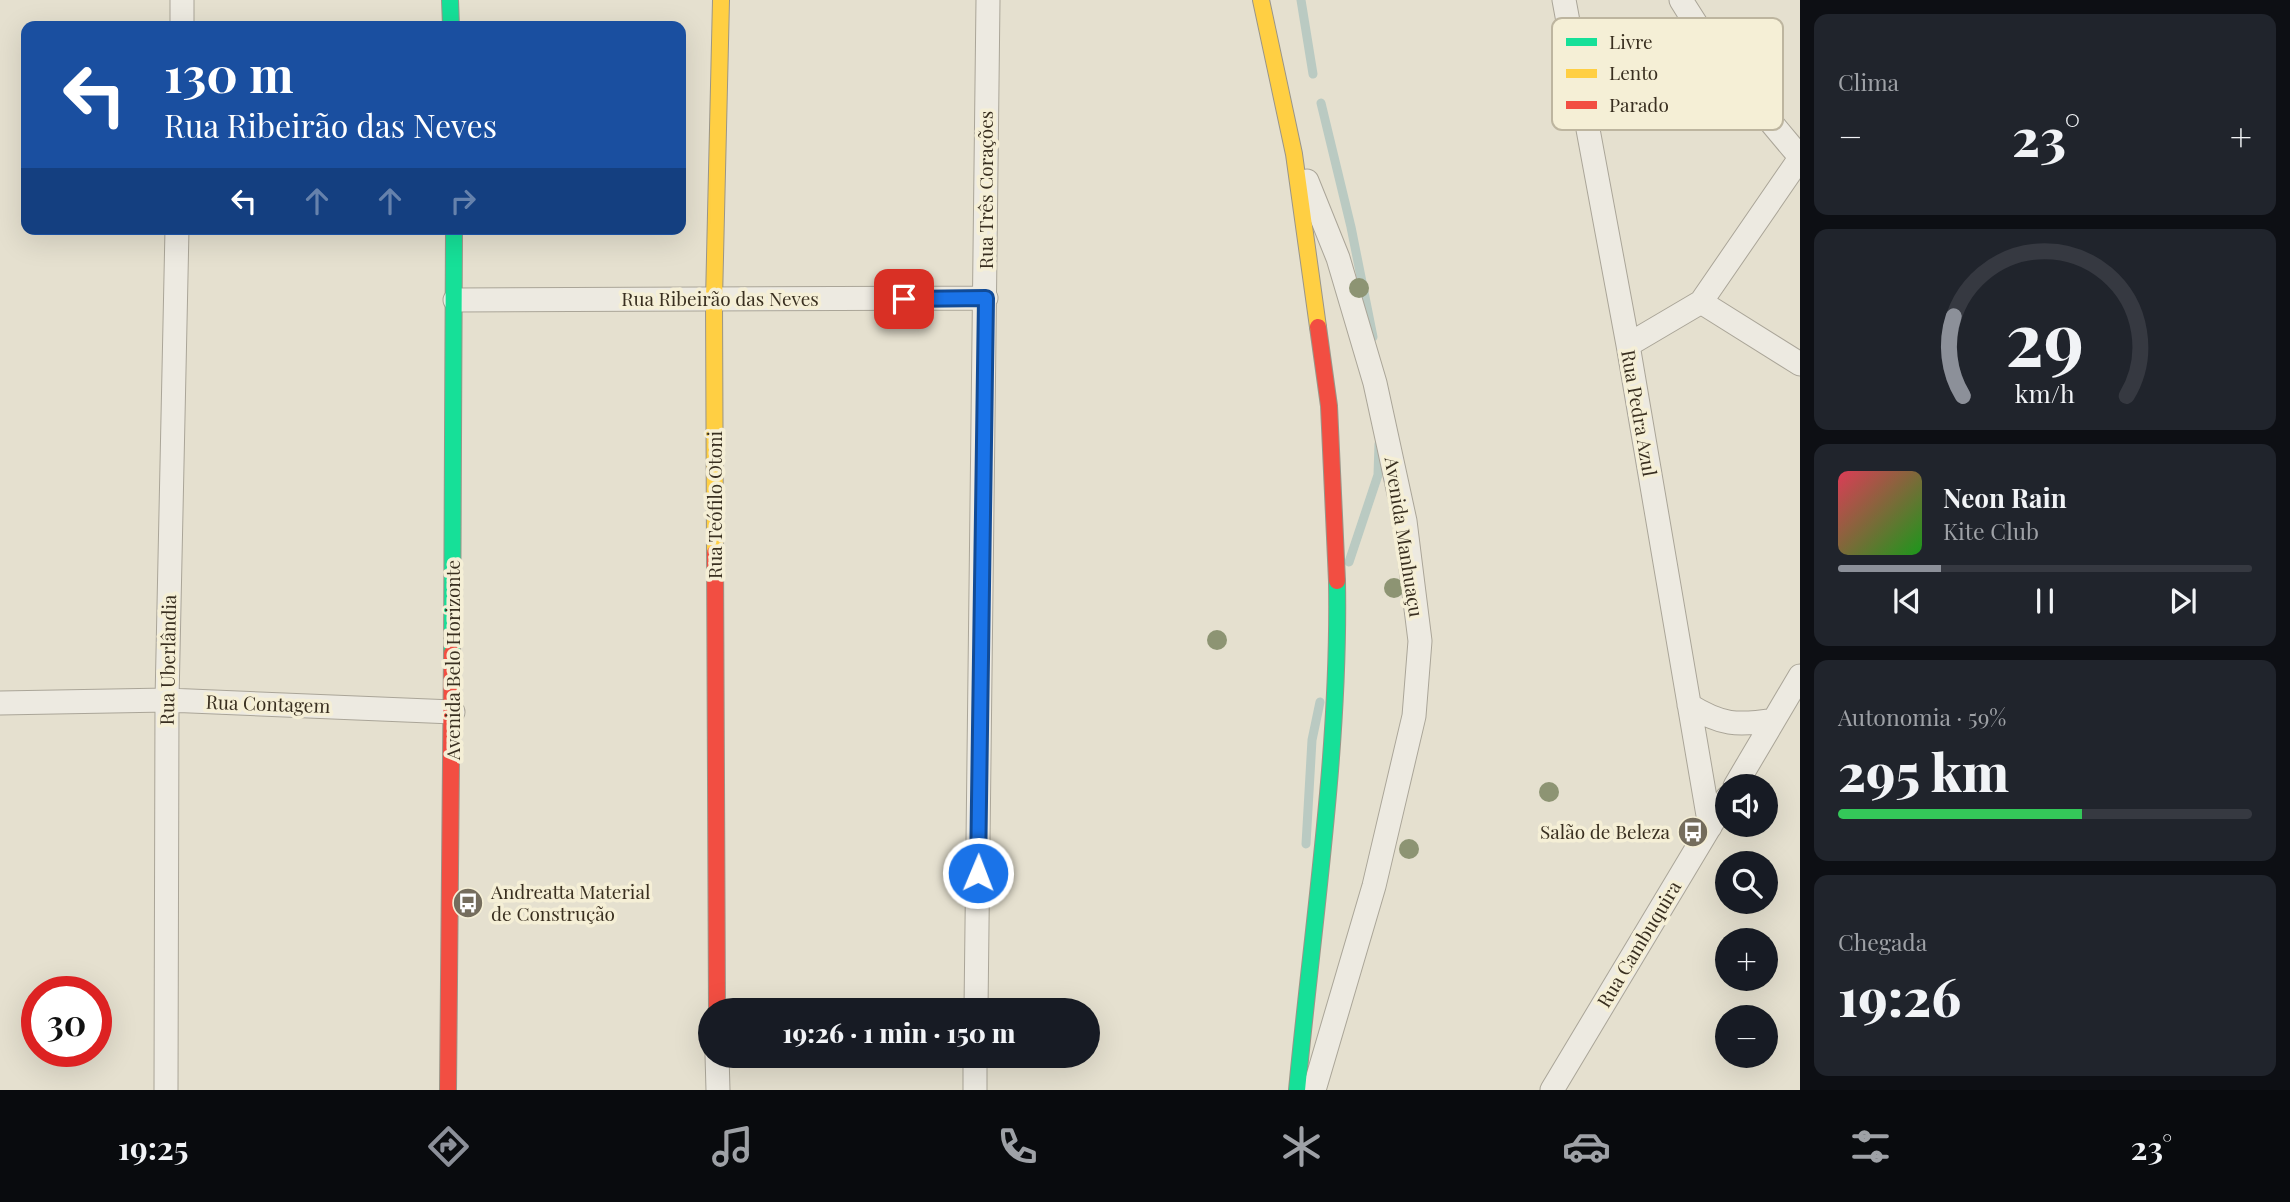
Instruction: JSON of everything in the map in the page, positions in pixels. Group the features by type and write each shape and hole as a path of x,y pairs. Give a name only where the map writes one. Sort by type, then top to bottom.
{"street":[{"path":"182,0 182,21"},
{"path":"450,0 451,21"},
{"name":"Rua Teófilo Otoni","path":"717,998 715,300 721,0"},
{"name":"Rua Três Corações","path":"976,998 988,0"},
{"name":"Avenida Manhuaçu","path":"1261,0 1294,154 1329,406 1338,652 1331,762 1297,1090"},
{"name":"Rua Pedra Azul","path":"1564,0 1567,18"},
{"path":"1681,0 1692,18"},
{"name":"Rua Pedra Azul","path":"1588,130 1628,345 1710,827"},
{"path":"1628,345 1701,302 1800,157 1777,130"},
{"name":"Avenida Manhuaçu","path":"1294,154 1338,258 1375,383 1405,521 1420,641 1414,716 1377,873 1314,1090"},
{"name":"Rua Uberlândia","path":"166,1090 167,700 177,235"},
{"name":"Avenida Belo Horizonte","path":"448,1090 453,712 454,235"},
{"name":"Rua Ribeirão das Neves","path":"455,300 986,298"},
{"path":"1701,302 1800,364"},
{"path":"1742,774 1800,676"},
{"name":"Rua Contagem","path":"0,703 167,700 453,712"},
{"path":"1689,705 1709,718 1728,724 1774,720"},
{"name":"Rua Cambuquira","path":"1552,1090 1715,818"},
{"path":"718,1068 718,1090"},
{"path":"975,1068 975,1090"}],"waterway":[{"path":"1301,0 1313,74"},
{"path":"1321,103 1351,227 1373,337"},
{"path":"1349,562 1378,475 1379,444"},
{"path":"1306,844 1312,740 1320,702"}],"traffic: fast":[{"path":"450,0 451,21"},
{"path":"452,653 454,235"},
{"path":"1297,1090 1330,772 1337,645 1337,581"}],"traffic: slow":[{"path":"715,553 714,300 721,0"},
{"path":"1261,0 1294,154 1318,327"}],"traffic: jam":[{"path":"1318,327 1329,406 1337,581"},
{"path":"715,553 717,998"},
{"path":"448,1090 452,653"}],"place":[{"name":"Salão de Beleza","path":"1693,832"},
{"name":"Andreatta Material de Construção","path":"468,903"}],"route":[{"path":"904,299 986,298 978,873"}]}
